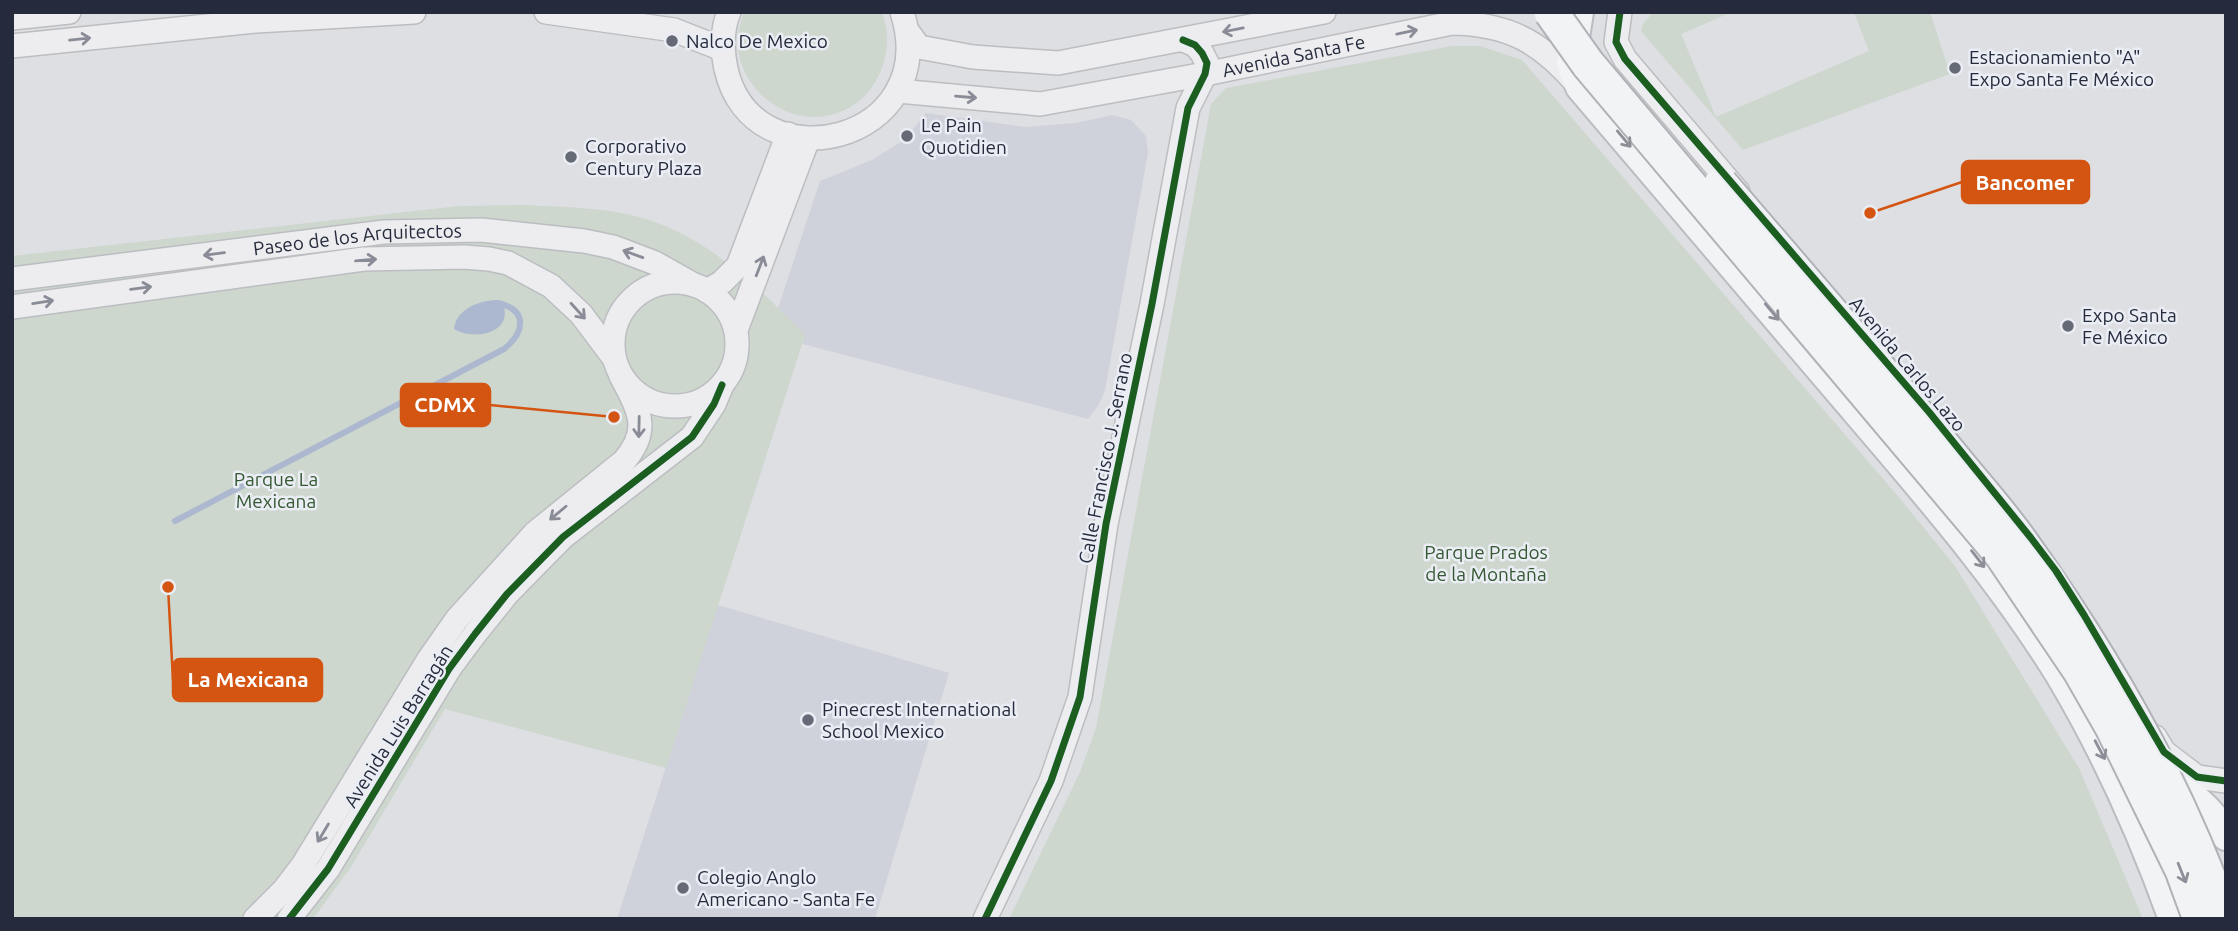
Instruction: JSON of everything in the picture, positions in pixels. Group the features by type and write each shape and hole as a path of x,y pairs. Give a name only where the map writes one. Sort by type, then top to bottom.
{"highway":[{"path":"1551,12 1588,64 2001,554 2080,671 2112,727 2182,870 2200,919"},
{"name":"Avenida Carlos Lazo","path":"1578,12 1605,49 1920,417 2023,544 2100,657 2135,717 2203,859 2224,919"}],"main road":[{"path":"1578,12 1571,63 1580,87 1936,505 2008,598 2060,676 2120,788 2151,858 2173,919"},
{"path":"1936,505 2031,538"},
{"path":"2120,788 2151,784 2172,786 2181,790 2205,807 2226,836"}],"street":[{"path":"12,18 69,12"},
{"path":"12,46 256,21 414,12"},
{"path":"546,12 674,30 722,49"},
{"path":"729,12 722,49 729,82 747,110 771,128 798,137 840,137 878,116 898,91 906,69 905,22"},
{"name":"Avenida Santa Fe","path":"905,22 919,47 973,57 1058,64 1324,12"},
{"name":"Avenida Carlos Lazo","path":"1620,12 1616,42 1625,60 1929,412 2031,538 2091,626 2164,752 2197,777 2226,781"},
{"name":"Avenida Santa Fe","path":"898,91 1040,104 1205,74 1452,23 1480,24 1509,31 1556,59 1580,87"},
{"path":"1183,40 1195,45 1202,53 1207,63 1205,74"},
{"name":"Calle Francisco J. Serrano","path":"985,919 1051,781 1080,697 1106,524 1152,304 1188,108 1205,74"},
{"path":"701,288 722,282 738,266 798,137"},
{"path":"736,330 798,137"},
{"name":"Paseo de los Arquitectos","path":"12,279 384,232 481,230 584,241 613,247 656,263 701,288"},
{"name":"Paseo de los Arquitectos","path":"12,307 364,259 489,259 508,263 551,286 581,314 618,367"},
{"path":"70,271 73,297"},
{"path":"680,282 701,288 720,301 730,314 736,330 737,349 733,368 722,385 708,397 690,405 670,406 651,401 634,391 618,367 612,339 617,320 627,303 642,290 660,283 680,282"},
{"name":"Avenida Luis Barragán","path":"289,919 328,869 479,593 535,533 633,452 641,430 640,418 618,367"},
{"name":"Avenida Luis Barragán","path":"254,919 284,890 303,865 446,654 563,537 692,437 708,414 722,385"}],"shaded area":[{"path":"926,113 1025,127 1076,123 1112,115 1131,120 1146,136 1148,153 1105,390 1088,419 803,344 804,335 778,308 820,181 872,160 904,140"},
{"name":"Pinecrest International School Mexico","path":"718,605 949,673 875,919 617,919"}],"green space":[{"path":"744,12 882,12 886,49 874,84 863,98 831,115 811,117 781,109 757,90 741,64 738,33"},
{"path":"1653,12 1732,12 1681,34 1716,117 1869,51 1854,12 1930,12 1950,74 1743,150 1641,31"},
{"name":"Parque Prados de la Montaña","path":"1452,46 1480,46 1522,60 1955,566 2079,768 2143,919 1009,919 1080,772 1096,728 1211,104 1226,88"},
{"name":"Parque La Mexicana","path":"521,205 623,213 677,231 736,270 805,335 666,768 445,709 351,867 313,919 12,919 12,256 459,206"}],"water":[{"path":"498,300 498,306 504,307 505,316 496,329 488,333 470,334 454,329 459,316 470,307"}],"waterway":[{"path":"175,521 504,349 516,336 520,322 515,311 498,303"}],"cycle path":[{"path":"1620,12 1616,42 1625,59 1929,412 2031,538 2084,615 2164,752 2197,777 2226,781"},
{"path":"985,919 1051,781 1080,697 1106,524 1152,304 1188,108 1205,74 1207,63 1195,45 1183,40"},
{"path":"289,919 328,869 449,669 507,594 563,537 692,437 714,404 722,385"}],"place":[{"name":"Nalco De Mexico","path":"672,41"},
{"name":"Estacionamiento \"A\" Expo Santa Fe México","path":"1955,68"},
{"name":"Le Pain Quotidien","path":"907,136"},
{"name":"Corporativo Century Plaza","path":"571,157"},
{"name":"Bancomer","path":"1870,213"},
{"name":"Expo Santa Fe México","path":"2068,326"},
{"name":"CDMX","path":"614,417"},
{"name":"La Mexicana","path":"168,587"},
{"name":"Pinecrest International School Mexico","path":"808,720"},
{"name":"Colegio Anglo Americano - Santa Fe","path":"683,888"}]}
